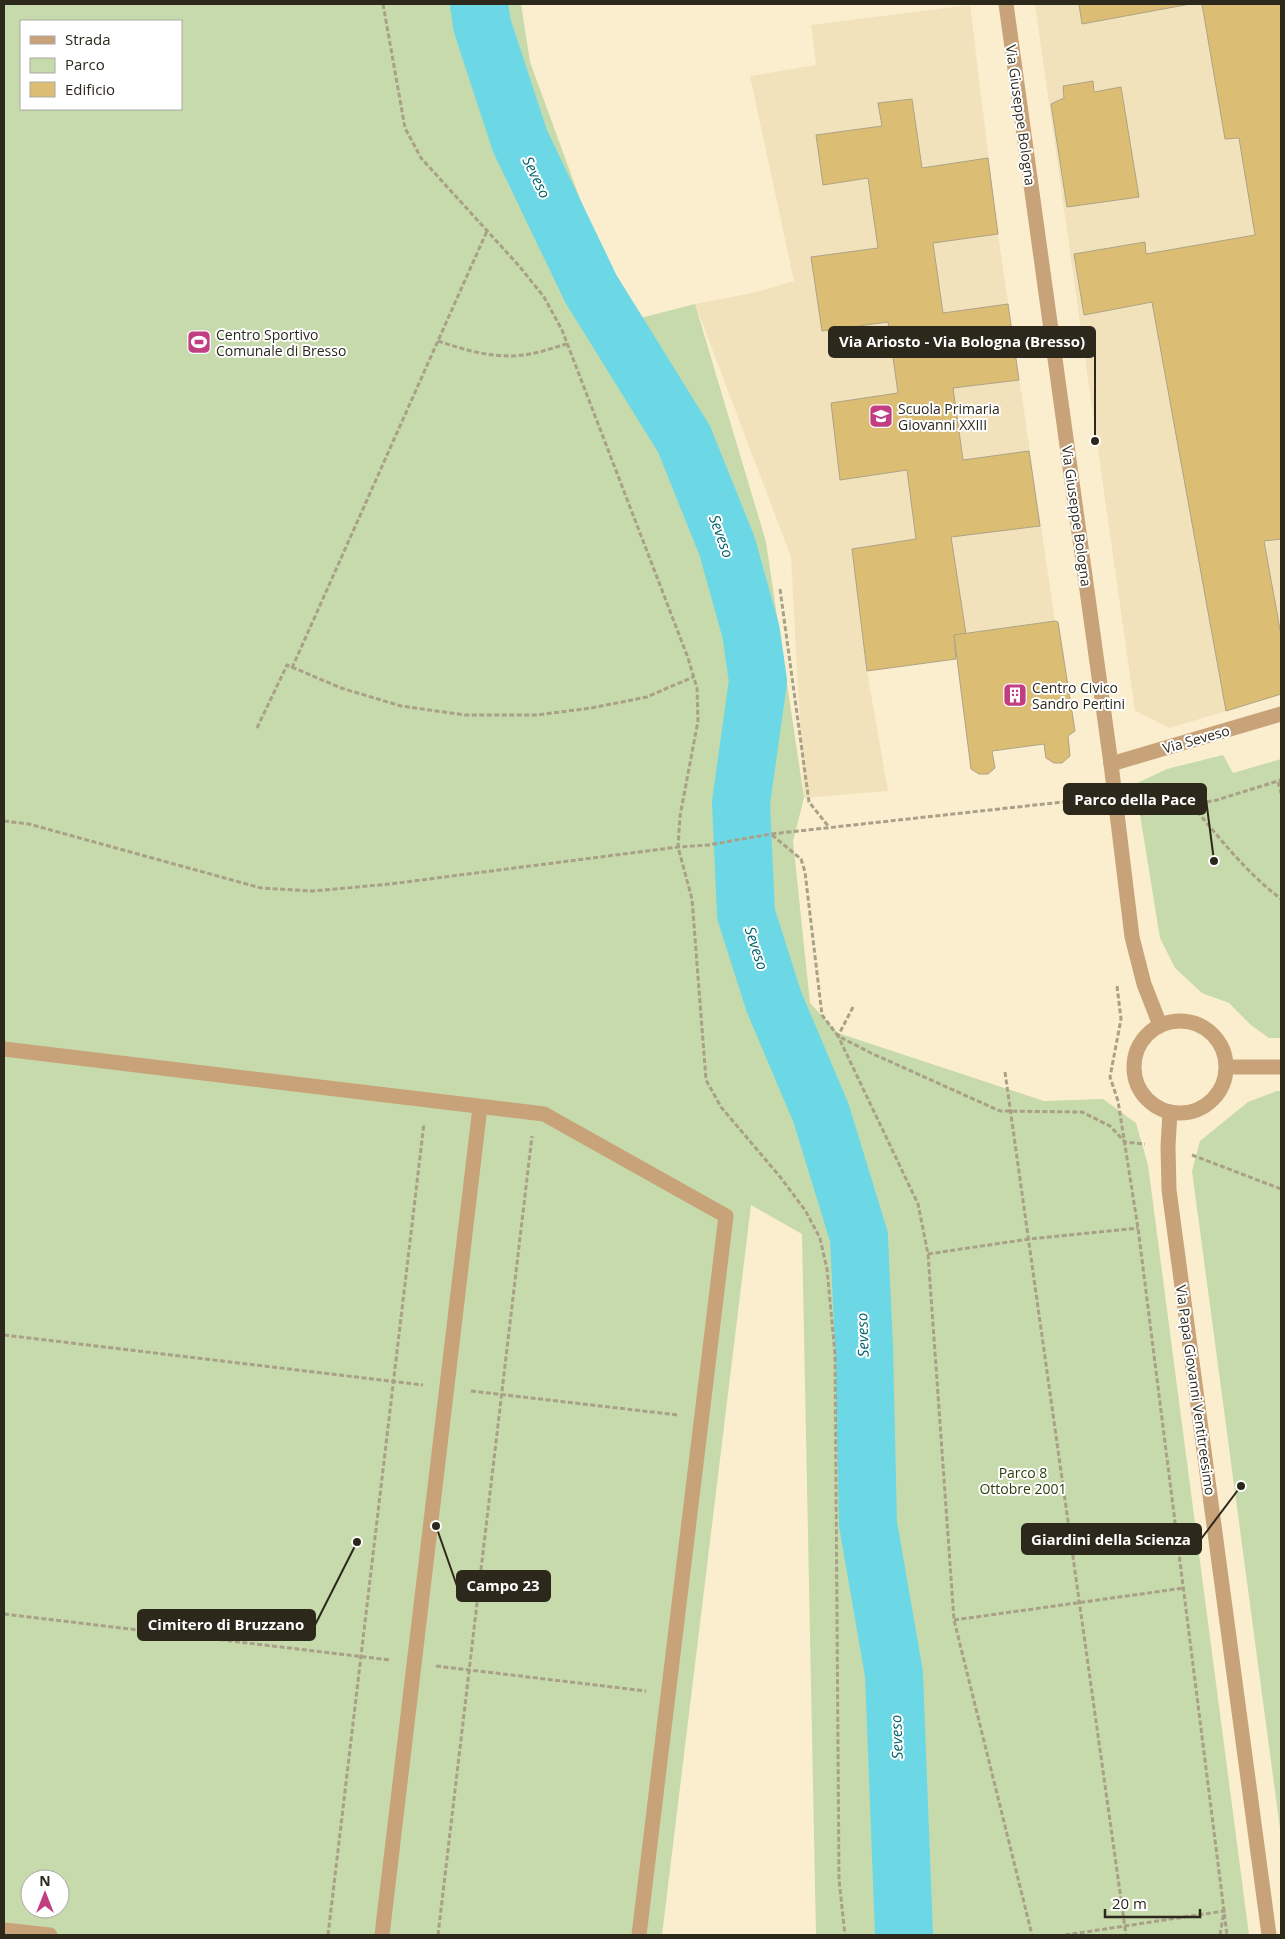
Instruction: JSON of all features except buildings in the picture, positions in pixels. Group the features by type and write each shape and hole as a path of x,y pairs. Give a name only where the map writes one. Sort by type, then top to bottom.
{"street":[{"name":"Via Giuseppe Bologna","path":"1006,4 1111,764 1132,937 1144,984 1160,1025"},
{"name":"Via Seveso","path":"1111,764 1281,714"},
{"path":"1170,1020 1190,1021 1208,1029 1221,1044 1227,1067 1225,1082 1215,1099 1199,1110 1179,1114 1160,1109 1144,1098 1135,1081 1133,1061 1139,1043 1152,1028 1170,1020"},
{"path":"4,1049 544,1114 726,1216 638,1935"},
{"path":"1227,1067 1281,1067"},
{"path":"382,1935 480,1106"},
{"name":"Via Papa Giovanni Ventitreesimo","path":"1170,1112 1168,1146 1169,1190 1269,1935"},
{"path":"4,1930 50,1935"}],"path":[{"path":"382,4 405,128 421,158 488,231 544,297 562,330 688,658 697,688 698,721 680,816 678,847 692,899 706,1080 721,1107 805,1210 820,1238 827,1269 835,1354 839,1880 845,1935"},
{"path":"292,668 488,231"},
{"path":"438,341 469,352 500,356 529,354 567,344"},
{"path":"780,590 809,802 829,827"},
{"path":"257,728 287,665 341,688 401,706 465,715 537,715 591,708 646,696 693,677"},
{"path":"4,821 30,824 261,888 313,891 390,884 678,847 708,845 829,827 1081,800 1101,820 1217,800 1279,781 1281,793"},
{"path":"1192,805 1234,856 1264,886 1281,899"},
{"path":"772,834 801,858 805,872 822,1015 838,1036 918,1204 928,1254 954,1620 1032,1935"},
{"path":"1117,979 1121,1019 1110,1078 1118,1101 1138,1228 1227,1935"},
{"path":"838,1036 854,1007"},
{"path":"838,1036 981,1104 1000,1111 1082,1112 1110,1126 1124,1142 1168,1146 1281,1189"},
{"path":"1006,1072 1126,1935"},
{"path":"328,1935 427,1100"},
{"path":"438,1935 535,1113"},
{"path":"928,1254 1138,1228"},
{"path":"4,1335 701,1418"},
{"path":"954,1620 1184,1588"},
{"path":"4,1614 668,1693"},
{"path":"1065,1935 1224,1911"},
{"path":"1220,1935 1224,1911"}],"shaded area":[{"path":"1035,4 1281,4 1281,695 1169,728 1135,711"},
{"name":"Scuola Primaria Giovanni XXIII","path":"970,5 998,234 1055,621 954,635 956,659 867,671 888,791 804,798 791,557 695,304 757,292 794,281 750,76 816,65 811,25"}],"green space":[{"name":"Parco 8 Ottobre 2001","path":"4,4 521,4 530,62 625,322 695,304 766,542 804,798 793,841 810,1003 838,1033 1044,1101 1103,1099 1136,1123 1148,1165 1249,1935 816,1935 802,1234 751,1205 662,1935 4,1935"},
{"path":"1223,755 1233,773 1281,759 1281,1038 1269,1038 1251,1025 1229,1003 1202,993 1175,968 1160,938 1135,784 1167,769"},
{"path":"1281,1091 1281,1836 1192,1171 1200,1141 1248,1102"}],"waterway":[{"name":"Seveso","path":"479,4 482,25 520,141 591,289 684,439 727,546 751,632 758,681 741,803 746,914 774,1002 821,1113 859,1237 864,1348 868,1524 894,1674 904,1935"}],"place":[{"name":"Centro Sportivo Comunale di Bresso","path":"199,342"},
{"name":"Scuola Primaria Giovanni XXIII","path":"881,416"},
{"name":"Via Ariosto - Via Bologna (Bresso)","path":"1095,441"},
{"name":"Centro Civico Sandro Pertini","path":"1015,695"},
{"name":"Parco della Pace","path":"1214,861"},
{"name":"Giardini della Scienza","path":"1241,1486"},
{"name":"Campo 23","path":"436,1526"},
{"name":"Cimitero di Bruzzano","path":"357,1542"}]}
